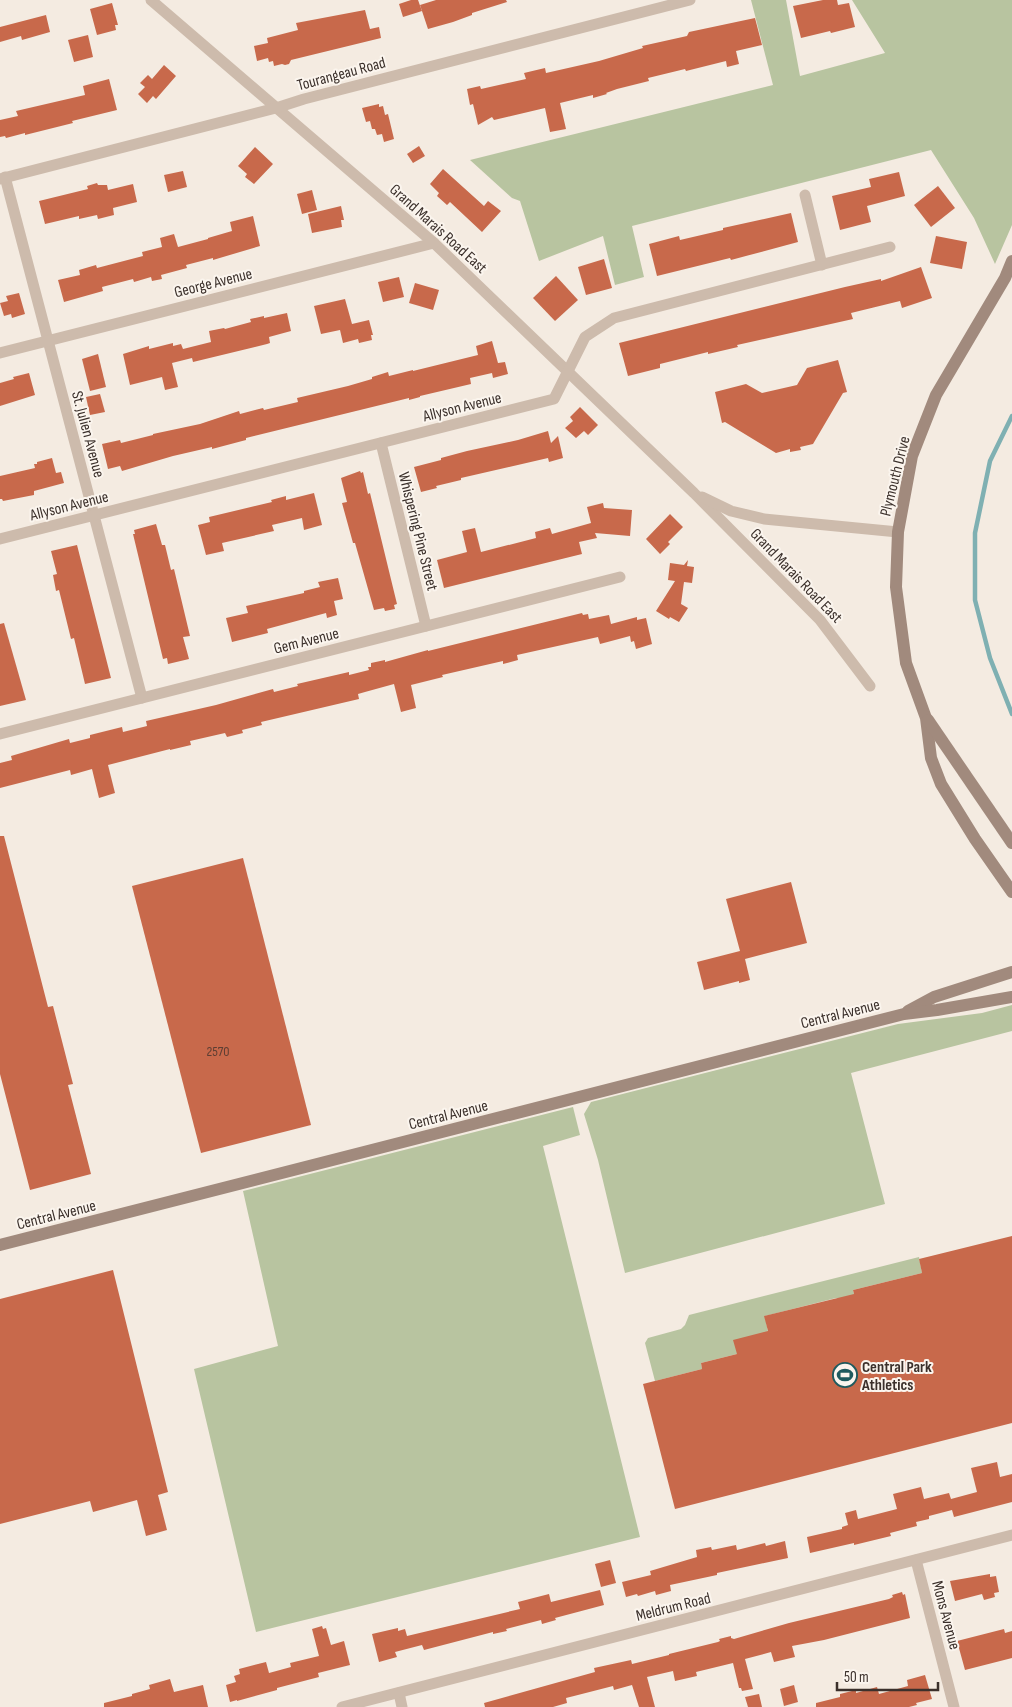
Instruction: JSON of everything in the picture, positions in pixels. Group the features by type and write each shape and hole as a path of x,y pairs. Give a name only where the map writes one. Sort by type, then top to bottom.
{"street":[{"name":"Grand Marais Road East","path":"151,0 434,243 694,493 820,620 870,686"},
{"name":"Tourangeau Road","path":"3,178 690,0"},
{"name":"St. Julien Avenue","path":"3,178 142,698"},
{"path":"805,195 822,264"},
{"name":"George Avenue","path":"0,353 434,243"},
{"name":"Allyson Avenue","path":"0,539 554,399 584,337 614,318 890,247"},
{"name":"Plymouth Drive","path":"1012,261 1005,278 936,395 912,456 898,532 896,587 906,663 926,718 931,758 941,784 1012,892"},
{"name":"Whispering Pine Street","path":"381,443 426,626"},
{"name":"Grand Marais Road East","path":"694,493 731,511 764,519 898,532"},
{"name":"Gem Avenue","path":"0,734 620,577"},
{"name":"Plymouth Drive","path":"926,718 1012,843"},
{"name":"Central Avenue","path":"904,1014 934,997 1012,972"},
{"name":"Central Avenue","path":"0,1245 904,1014 1012,997"},
{"name":"Meldrum Road","path":"342,1707 1012,1535"},
{"name":"Mons Avenue","path":"916,1560 954,1707"},
{"path":"398,1693 402,1707"}],"green space":[{"path":"751,0 786,0 800,76 885,53 852,0 1012,0 1012,225 995,264 974,218 931,150 632,226 644,277 615,285 603,236 539,261 520,201 512,198 470,160 773,85"},
{"path":"1012,1005 1012,1031 851,1073 885,1204 625,1273 598,1160 584,1114 591,1102 898,1024 982,1013"},
{"path":"573,1107 580,1135 543,1146 640,1537 256,1632 194,1369 278,1346 243,1191"},
{"path":"919,1257 922,1273 853,1290 855,1298 836,1298 765,1316 768,1332 737,1354 701,1363 702,1369 655,1381 645,1343 648,1338 681,1329 689,1315"}],"building":[{"path":"418,0 422,11 403,17 399,4"},
{"path":"436,0 506,0 507,2 428,29 420,5"},
{"path":"823,0 837,0 838,5 849,3 855,27 801,38 793,6"},
{"path":"112,3 118,25 115,25 116,30 97,35 90,9"},
{"path":"365,10 370,29 379,27 381,38 291,60 289,64 285,65 274,66 273,61 269,62 268,58 257,61 254,46 268,43 267,38 298,30 296,23"},
{"path":"46,15 50,32 22,40 21,36 0,42 0,27"},
{"path":"755,18 762,45 736,51 739,64 727,67 726,61 686,71 685,69 648,78 649,81 617,89 593,98 593,95 560,103 566,129 550,132 545,108 494,120 492,117 478,125 473,104 470,105 467,89 480,86 481,89 526,79 524,73 545,68 546,73 599,61 643,48 642,46 687,36 689,32"},
{"path":"88,35 93,57 74,62 68,40"},
{"path":"164,65 176,76 156,99 153,96 147,103 138,94 145,87 140,83 148,75 152,79"},
{"path":"109,79 117,110 25,135 25,133 6,138 5,136 0,137 0,120 18,116 16,111 85,95 83,86"},
{"path":"379,104 379,107 383,106 385,115 388,114 394,139 384,142 382,134 377,135 375,129 372,129 370,121 366,122 362,108"},
{"path":"419,146 425,156 413,163 407,154"},
{"path":"255,147 273,164 254,184 245,177 247,174 238,166"},
{"path":"443,169 484,206 488,201 501,211 482,232 450,202 447,205 437,196 439,193 430,184"},
{"path":"183,171 187,187 168,192 164,175"},
{"path":"899,172 905,196 867,206 871,222 840,230 832,196 871,187 869,179"},
{"path":"97,183 98,185 107,185 108,190 133,184 137,202 113,208 114,215 98,219 97,215 79,219 79,216 45,224 39,201 88,189 87,186"},
{"path":"938,186 955,208 931,227 914,205"},
{"path":"312,190 317,210 302,214 297,194"},
{"path":"341,206 344,220 341,220 342,227 312,233 308,214"},
{"path":"791,213 798,242 731,260 730,258 657,276 649,244 679,236 680,240"},
{"path":"253,216 260,246 213,260 213,258 186,265 187,268 161,275 162,279 152,281 151,277 134,282 133,279 102,287 103,291 64,302 58,280 80,275 79,270 96,265 97,268 143,256 142,252 162,247 160,238 174,234 178,247 208,239 232,231 230,222"},
{"path":"936,236 967,242 962,269 930,263"},
{"path":"604,259 612,288 586,295 578,267"},
{"path":"921,267 932,298 902,308 900,301 851,313 853,319 660,364 660,368 628,376 619,343 845,287 881,279 881,281"},
{"path":"556,276 578,300 555,321 533,298"},
{"path":"399,277 404,297 383,302 378,282"},
{"path":"415,283 439,290 433,310 409,303"},
{"path":"19,293 25,314 12,318 11,314 4,316 0,303 8,301 6,296"},
{"path":"345,299 352,324 369,320 373,335 371,335 372,340 359,343 358,339 343,343 340,330 321,334 314,306"},
{"path":"287,313 291,331 269,337 270,343 193,362 192,358 172,363 178,387 165,390 162,377 130,385 123,354 149,346 149,349 173,343 173,346 181,344 183,349 211,342 209,331 251,322 250,319"},
{"path":"492,341 498,363 505,362 508,374 493,378 492,373 470,378 471,384 246,438 246,440 212,449 212,447 173,456 122,471 120,466 108,469 102,444 120,440 121,443 200,424 239,411 240,414 298,402 297,398 348,386 388,372 389,376 478,355 476,346"},
{"path":"98,354 106,387 90,391 82,359"},
{"path":"838,360 847,392 843,393 813,444 800,447 801,450 790,452 790,449 776,453 725,422 722,423 715,392 746,384 762,393 797,385 807,368"},
{"path":"29,373 35,395 0,406 0,383"},
{"path":"100,394 105,412 90,415 86,397"},
{"path":"580,407 598,425 588,435 584,431 576,438 565,428 573,421 570,417"},
{"path":"548,431 551,443 558,436 563,458 549,462 548,458 461,478 461,480 421,492 414,467 467,451 518,440"},
{"path":"52,458 56,473 61,472 64,483 34,491 34,495 3,501 0,499 0,476 35,468 34,464 37,464 37,462"},
{"path":"360,471 361,473 363,472 368,494 370,493 397,604 394,605 395,609 385,611 384,608 374,610 342,503 347,502 341,478"},
{"path":"314,493 322,525 304,530 302,518 272,525 274,531 222,543 224,551 206,555 198,525 210,522 209,517 272,502 271,500 286,496 286,500"},
{"path":"603,503 604,508 632,510 630,536 595,533 597,538 579,542 582,554 444,588 437,560 467,552 462,531 475,528 481,552 536,538 535,532 550,528 552,534 591,523 587,507"},
{"path":"670,514 683,527 668,542 670,544 660,554 646,539"},
{"path":"156,524 162,545 165,545 171,570 174,569 190,636 183,637 189,659 168,664 167,658 163,659 133,534 135,534 134,530"},
{"path":"77,545 111,678 85,684 74,638 71,639 59,590 56,591 53,575 57,574 51,551"},
{"path":"688,560 687,566 694,567 692,583 684,582 681,604 688,608 679,622 670,617 669,619 656,611 675,581 668,580 670,563 684,565"},
{"path":"338,578 343,599 334,601 337,615 327,618 326,613 267,629 268,633 232,642 226,618 248,613 246,606 304,593 304,591 320,587 318,582"},
{"path":"582,613 583,615 588,614 589,619 609,615 611,624 637,617 637,620 646,618 652,644 636,649 634,641 631,642 630,636 600,644 598,637 517,655 518,660 503,664 503,661 442,675 443,677 411,685 416,708 401,712 394,684 365,692 358,694 359,699 261,722 262,725 242,730 243,733 227,737 225,733 190,741 191,745 108,765 115,793 99,798 92,769 71,775 70,770 0,788 0,763 12,760 11,756 69,739 70,743 90,738 90,735 122,727 123,732 147,726 146,721 216,705 273,689 274,692 298,686 297,684 349,672 349,675 369,670 368,667 371,667 371,663 385,660 385,662"},
{"path":"4,623 26,700 0,706 0,624"},
{"path":"0,836 4,836 48,1007 53,1006 73,1084 68,1085 91,1174 30,1190 0,1074"},
{"path":"243,858 311,1125 201,1153 132,886"},
{"path":"791,882 807,943 745,959 750,980 704,990 697,962 740,951 726,899"},
{"name":"Central Park Athletics","path":"1012,1236 1012,1423 675,1509 643,1384 702,1369 701,1363 737,1354 733,1340 768,1331 764,1316 854,1294 853,1290 922,1273 919,1259"},
{"path":"113,1270 168,1492 158,1495 167,1530 146,1536 137,1500 93,1512 90,1501 0,1524 0,1299"},
{"path":"997,1462 1000,1477 1012,1474 1012,1502 954,1517 952,1510 929,1516 929,1519 916,1522 917,1526 890,1533 891,1536 810,1553 807,1537 842,1529 842,1527 848,1525 845,1513 856,1510 858,1519 897,1509 893,1494 921,1487 924,1499 949,1493 951,1499 977,1492 971,1468"},
{"path":"785,1541 788,1558 670,1585 671,1591 656,1595 655,1591 626,1597 622,1582 651,1575 650,1571 697,1557 696,1550 711,1547 712,1550 736,1545 737,1550 765,1543 766,1546"},
{"path":"610,1560 616,1583 601,1587 595,1564"},
{"path":"990,1574 990,1577 996,1576 999,1592 994,1593 995,1597 984,1600 982,1594 955,1601 950,1581"},
{"path":"600,1590 604,1605 555,1618 556,1620 542,1624 541,1620 506,1629 507,1631 493,1634 493,1632 424,1650 422,1645 395,1652 397,1657 379,1662 372,1634 398,1628 398,1631 405,1629 407,1636 520,1609 518,1602 549,1594 551,1602"},
{"path":"902,1592 903,1595 905,1594 910,1618 824,1640 792,1646 795,1657 774,1662 771,1652 745,1659 753,1689 742,1691 739,1688 733,1663 696,1672 697,1676 675,1681 673,1671 647,1677 655,1707 639,1707 632,1685 614,1690 613,1686 566,1698 567,1703 553,1707 485,1707 484,1703 595,1672 594,1668 631,1660 632,1664 718,1642 720,1641 719,1639 731,1636 734,1639 789,1623 889,1599 893,1597 892,1595"},
{"path":"322,1626 323,1629 326,1628 331,1645 344,1641 350,1665 318,1673 319,1677 277,1688 277,1690 230,1702 226,1685 236,1682 234,1676 240,1674 239,1669 266,1662 269,1673 291,1667 290,1663 319,1656 312,1629"},
{"path":"1004,1629 1005,1633 1012,1631 1012,1658 965,1670 957,1641"},
{"path":"925,1675 932,1699 916,1703 917,1705 909,1707 816,1707 816,1703 840,1697 840,1694 856,1690 856,1693 877,1687 879,1694 908,1686 907,1680"},
{"path":"170,1679 174,1692 203,1685 208,1707 104,1707 104,1703 132,1696 132,1694 150,1689 149,1685"},
{"path":"794,1685 798,1702 784,1706 780,1689"},
{"path":"759,1694 762,1707 748,1707 745,1697"}],"waterway":[{"path":"1012,416 990,461 975,533 975,600 990,658 1012,714"}],"place":[{"name":"Central Park Athletics","path":"845,1375"}]}
